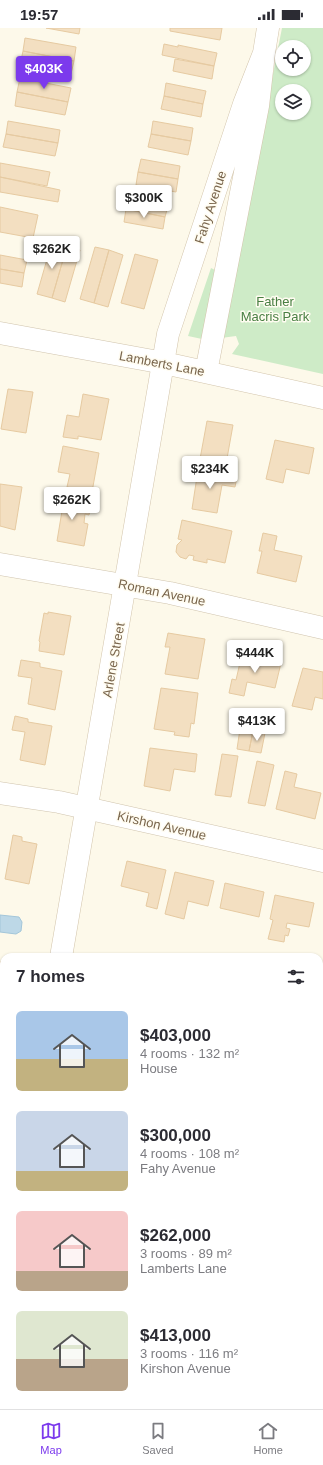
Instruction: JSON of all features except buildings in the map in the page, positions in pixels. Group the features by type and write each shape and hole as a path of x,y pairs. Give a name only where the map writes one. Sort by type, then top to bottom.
{"street":[{"name":"Fahy Avenue","path":"206,372 258,106 268,28"},
{"name":"Fahy Avenue","path":"164,363 168,334 244,104 264,53"},
{"name":"Lamberts Lane","path":"0,333 164,363 323,398"},
{"name":"Arlene Street","path":"62,953 164,363"},
{"name":"Roman Avenue","path":"0,564 170,593 323,628"},
{"name":"Kirshon Avenue","path":"0,793 87,808 323,861"}],"green space":[{"name":"Father Macris Park","path":"282,28 323,28 323,374 232,354 239,344 236,336 221,338 275,64 275,76 311,76 311,40 280,40"},
{"path":"211,268 215,270 202,339 188,336"}],"water":[{"path":"0,915 19,917 22,922 21,931 16,934 0,932"}]}
